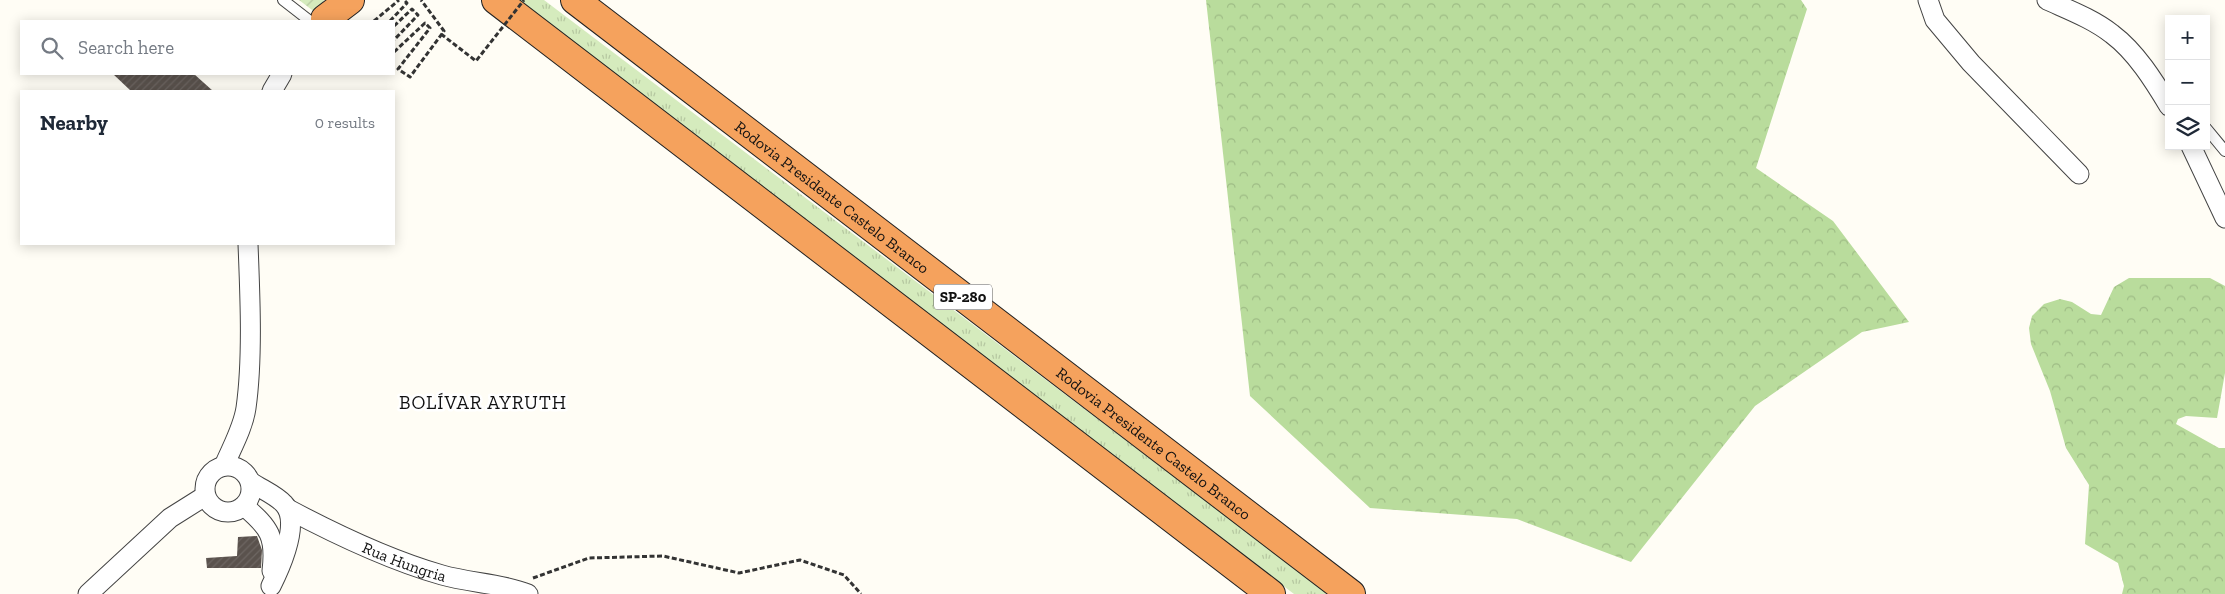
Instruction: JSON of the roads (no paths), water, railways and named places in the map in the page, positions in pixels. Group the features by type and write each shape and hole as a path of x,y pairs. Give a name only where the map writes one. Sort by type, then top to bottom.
{"highway":[{"path":"323,15 350,0"},
{"name":"SP-280","path":"496,0 1270,594"},
{"name":"Rodovia Presidente Castelo Branco","path":"575,0 1352,594"}],"street":[{"path":"1928,0 1935,20 1971,63 2079,174"},
{"path":"2047,0 2084,17 2112,34 2132,52 2168,105"},
{"path":"273,90 281,75"},
{"path":"2193,150 2225,218"},
{"path":"224,466 241,427 246,409 248,373 248,245"},
{"path":"241,427 247,477 252,489 248,501 244,506 230,512 222,512 215,508 205,496 206,480 216,468 224,466 238,468 247,477"},
{"name":"Rua Hungria","path":"247,477 283,502 288,509 331,531 420,568 446,576 506,587 528,594"},
{"path":"88,594 170,518 205,496"},
{"path":"244,506 264,523 274,548 271,590"},
{"path":"271,590 282,564 287,545 290,527 288,509"}],"lane":[{"path":"283,0 323,15"},
{"path":"2210,133 2225,151"}],"district":[{"name":"BOLÍVAR AYRUTH","path":"483,402"}]}
